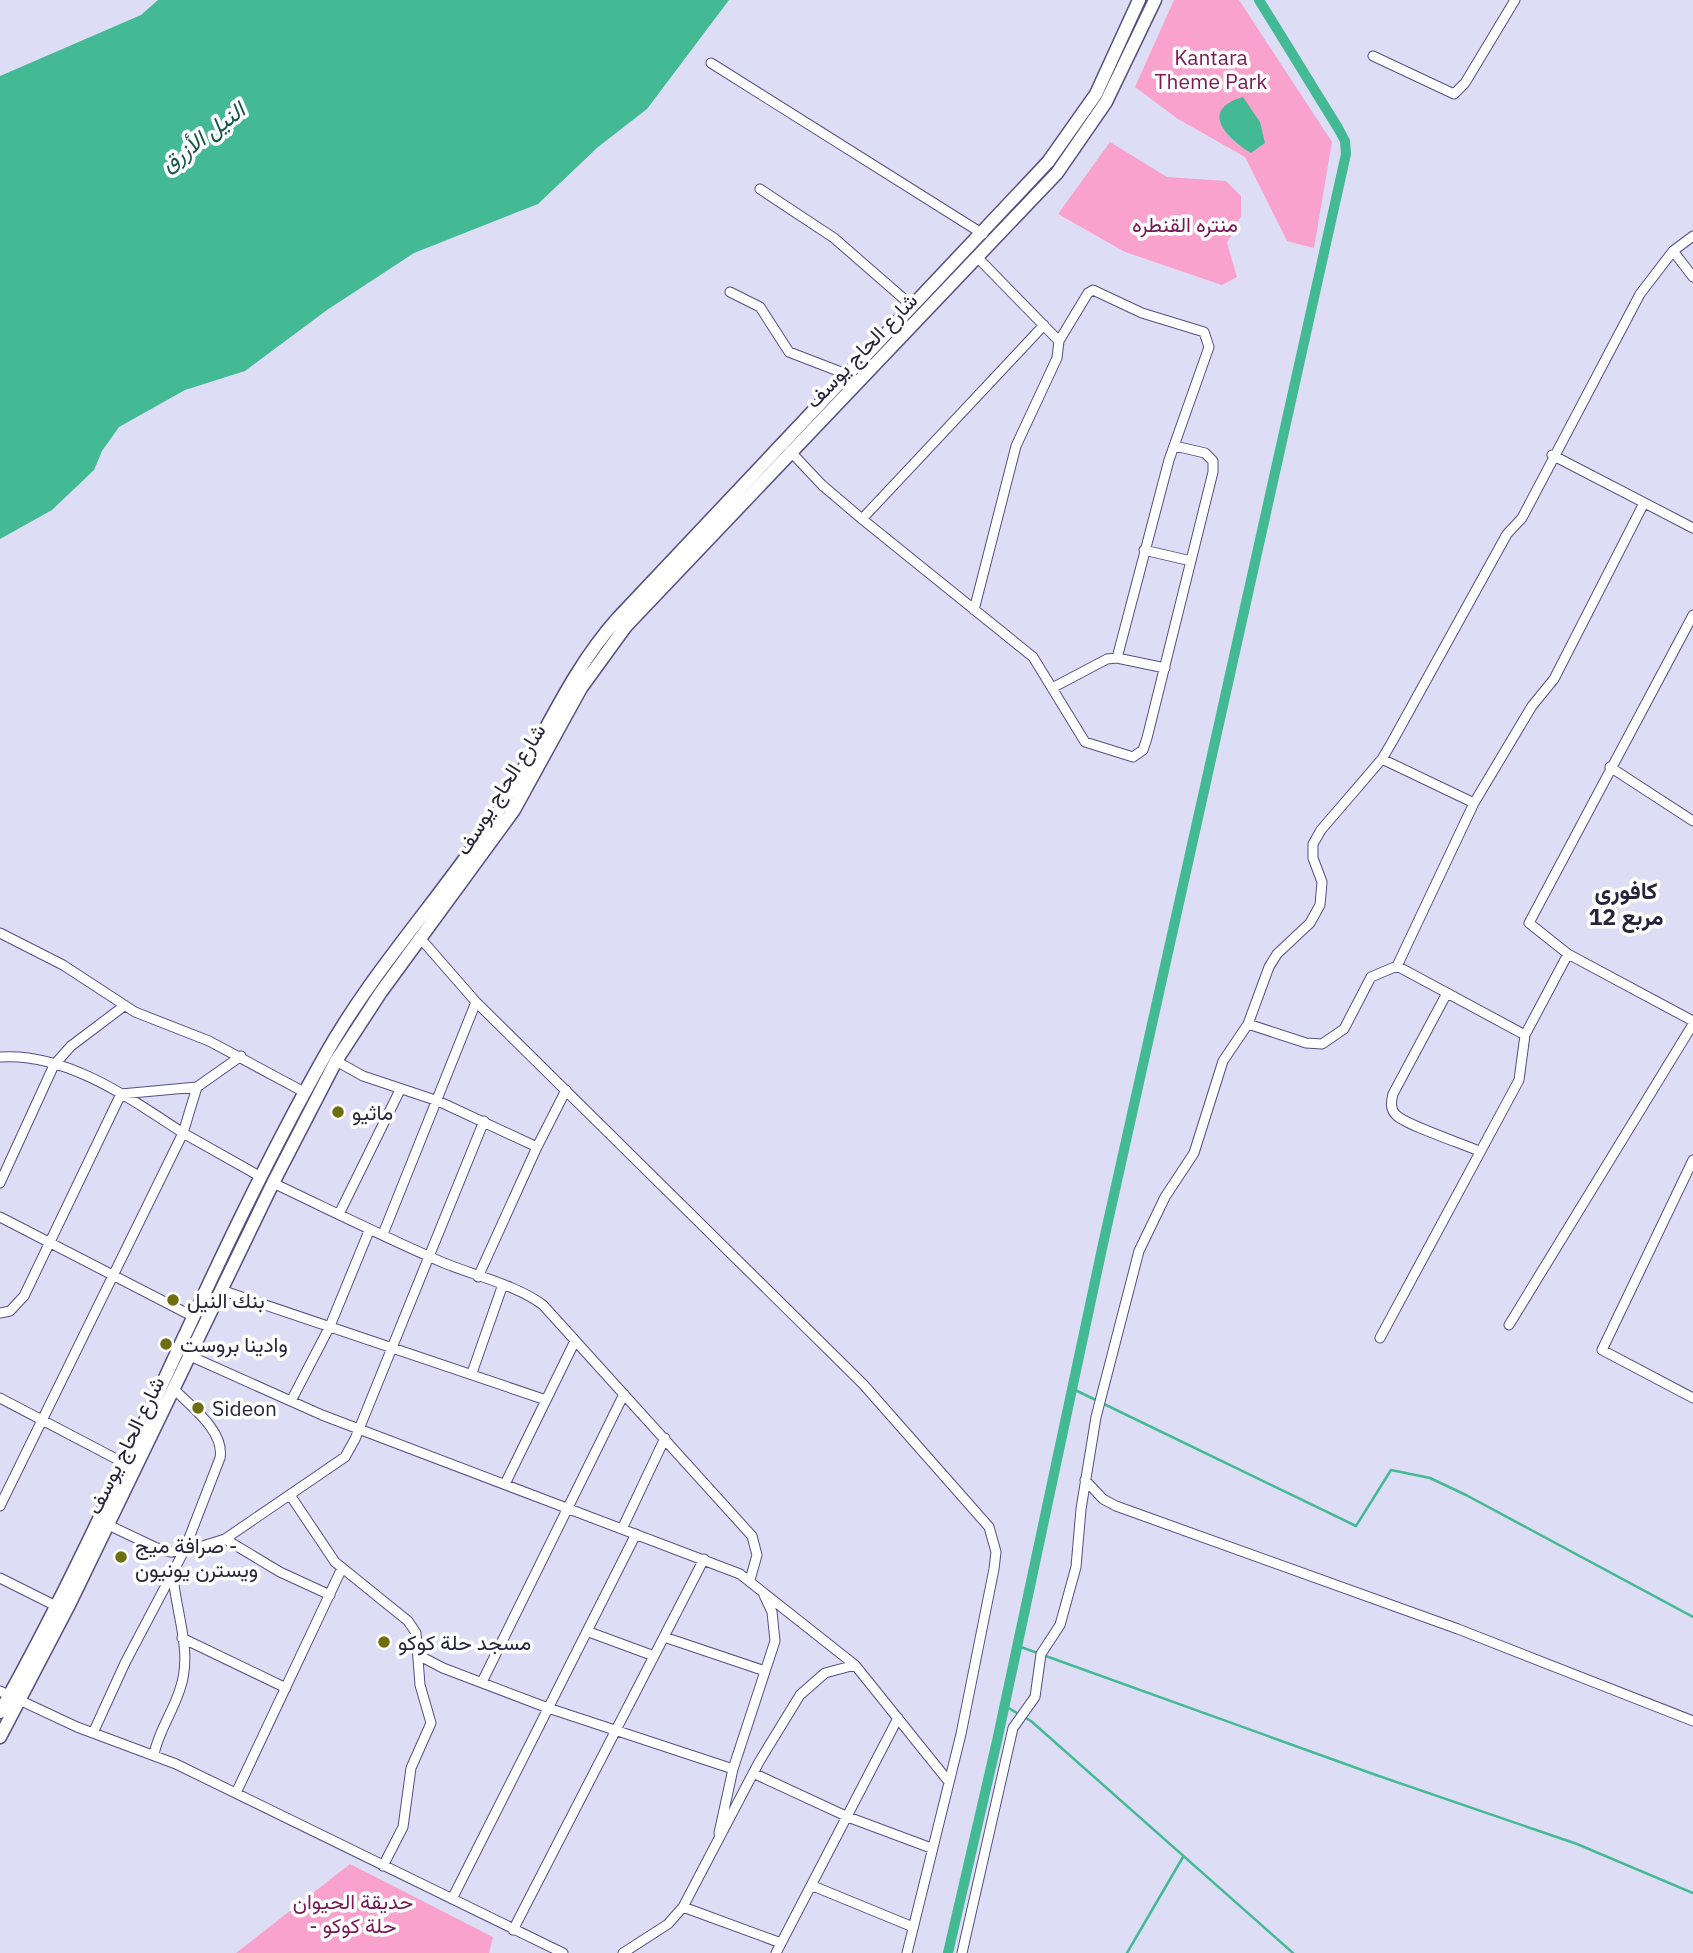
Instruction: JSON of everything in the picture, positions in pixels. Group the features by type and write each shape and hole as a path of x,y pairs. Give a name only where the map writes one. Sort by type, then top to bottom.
{"main road":[{"name":"شارع الحاج يوسف","path":"10,1695 174,1389 221,1290 304,1092 348,1017 479,840 518,781 558,704 588,655 618,618 846,374 983,234 1048,162 1076,126 1113,60 1139,0"},
{"name":"شارع الحاج يوسف","path":"10,1695 103,1522 124,1464 194,1317 267,1180 336,1061 514,810 580,688 610,645 790,451 1058,173 1106,102 1155,0"},
{"path":"0,1712 10,1695"},
{"path":"0,1737 10,1695"}],"street":[{"path":"1373,56 1454,94 1465,83 1515,0"},
{"path":"711,63 983,234"},
{"path":"760,189 834,238 912,306"},
{"path":"962,1953 1013,1728 1035,1697 1041,1654 1060,1625 1076,1567 1085,1480 1104,1384 1139,1251 1155,1215 1199,1141 1223,1061 1248,1024 1269,967 1277,954 1310,923 1320,905 1322,882 1312,858 1313,844 1321,830 1382,759 1507,534 1522,518 1552,455 1640,294 1672,251 1693,236"},
{"path":"1672,251 1693,277"},
{"path":"977,257 1059,341"},
{"path":"974,610 1008,469 1057,358 1059,341 1088,293 1093,290 1142,313 1204,332 1209,347 1175,446 1144,550 1117,658"},
{"path":"730,292 760,307 789,352 846,374"},
{"path":"862,519 1044,325"},
{"path":"790,451 822,485 862,519 1033,657 1054,687 1085,743 1133,757 1143,750 1147,738 1213,472 1213,461 1205,453 1175,446"},
{"path":"1552,455 1693,528"},
{"path":"1248,1024 1306,1043 1322,1044 1344,1028 1371,977 1397,966 1474,803 1532,706 1554,680 1644,503"},
{"path":"1144,550 1192,561"},
{"path":"1509,1325 1693,1023 1568,954 1529,923 1693,615"},
{"path":"1054,687 1088,668 1117,658 1165,668"},
{"path":"1382,759 1474,803"},
{"path":"1610,767 1693,821"},
{"path":"0,933 63,965 124,1006 241,1056 304,1092"},
{"path":"421,939 476,1002 863,1384 975,1507 989,1527 996,1552 995,1569 949,1782 907,1953"},
{"path":"1380,1338 1519,1080 1525,1035 1568,954"},
{"path":"1397,966 1525,1035"},
{"path":"1447,993 1404,1071 1391,1105 1394,1114 1407,1123 1479,1152"},
{"path":"383,1234 476,1002"},
{"path":"0,1183 54,1065 71,1046 124,1006"},
{"path":"121,1094 197,1087 241,1056"},
{"path":"0,1057 22,1058 54,1065 121,1094 267,1180 369,1231 383,1234 502,1287 529,1294 543,1305 752,1535 757,1555 752,1581"},
{"path":"336,1061 363,1076 438,1101 537,1147"},
{"path":"0,1506 4,1488 41,1421 184,1133 197,1087"},
{"path":"339,1214 400,1090"},
{"path":"478,1277 566,1090"},
{"path":"0,1312 10,1311 17,1305 50,1245 121,1094"},
{"path":"103,1522 161,1550 184,1551 225,1539 345,1457 484,1121"},
{"path":"1693,1160 1602,1350 1693,1398"},
{"path":"0,1217 194,1317"},
{"path":"291,1401 330,1326 369,1231"},
{"path":"472,1373 502,1287"},
{"path":"221,1290 546,1399"},
{"path":"505,1484 574,1342"},
{"path":"190,1356 358,1428 704,1559 752,1581 855,1665 949,1782"},
{"path":"93,1732 125,1663 184,1551 222,1450 212,1429 174,1389"},
{"path":"482,1682 624,1394"},
{"path":"0,1398 124,1464"},
{"path":"622,1529 664,1438"},
{"path":"1085,1480 1102,1499 1116,1506 1458,1629 1693,1721"},
{"path":"290,1495 324,1549 342,1568 414,1627 420,1685 431,1723 411,1768 403,1827 383,1866"},
{"path":"452,1899 589,1632 636,1534"},
{"path":"225,1539 280,1573 330,1595"},
{"path":"513,1930 704,1559"},
{"path":"236,1793 342,1568"},
{"path":"154,1754 162,1725 180,1689 186,1662 172,1574"},
{"path":"0,1578 56,1606"},
{"path":"717,1843 733,1769 775,1642 776,1628 766,1598 752,1581"},
{"path":"589,1632 654,1656"},
{"path":"663,1637 765,1671"},
{"path":"183,1638 286,1688"},
{"path":"418,1655 548,1708 733,1769"},
{"path":"623,1953 668,1924 683,1907 753,1773 800,1695 813,1680 838,1668 855,1665"},
{"path":"10,1695 93,1732 154,1754 563,1953"},
{"path":"776,1953 898,1718"},
{"path":"753,1773 848,1817 932,1848"},
{"path":"813,1886 913,1927"},
{"path":"683,1907 781,1943"}],"green space":[{"name":"Kantara Theme Park","path":"1174,0 1239,0 1332,142 1314,248 1287,241 1245,157 1178,119 1135,87"},
{"name":"منتره القنطره","path":"1110,142 1167,177 1226,181 1241,196 1241,216 1227,243 1237,277 1222,285 1125,252 1058,214"},
{"name":"حديقة الحيوان - حلة كوكو","path":"350,1864 493,1937 489,1953 236,1953"}],"water":[{"name":"النيل الأزرق","path":"158,0 729,0 647,109 598,147 538,204 414,253 327,310 245,371 185,390 119,427 102,451 94,470 52,510 0,539 0,76 141,15"},
{"path":"1243,97 1260,122 1265,143 1251,153 1226,132 1219,116 1229,103"}],"waterway":[{"path":"948,1953 1346,154 1345,141 1338,128 1259,0"},
{"path":"1073,1389 1356,1526 1391,1470 1430,1478 1693,1617"},
{"path":"1018,1646 1577,1844 1693,1893"},
{"path":"1005,1706 1031,1721 1293,1953"},
{"path":"1127,1953 1183,1857"}],"place":[{"name":"ماثيو","path":"338,1112"},
{"name":"بنك النيل","path":"173,1300"},
{"name":"وادينا بروست","path":"166,1344"},
{"name":"Sideon","path":"198,1408"},
{"name":"صرافة ميج - ويسترن يونيون","path":"121,1557"},
{"name":"مسجد حلة كوكو","path":"384,1642"}],"district":[{"name":"كافوري مربع 12","path":"1626,903"}]}
